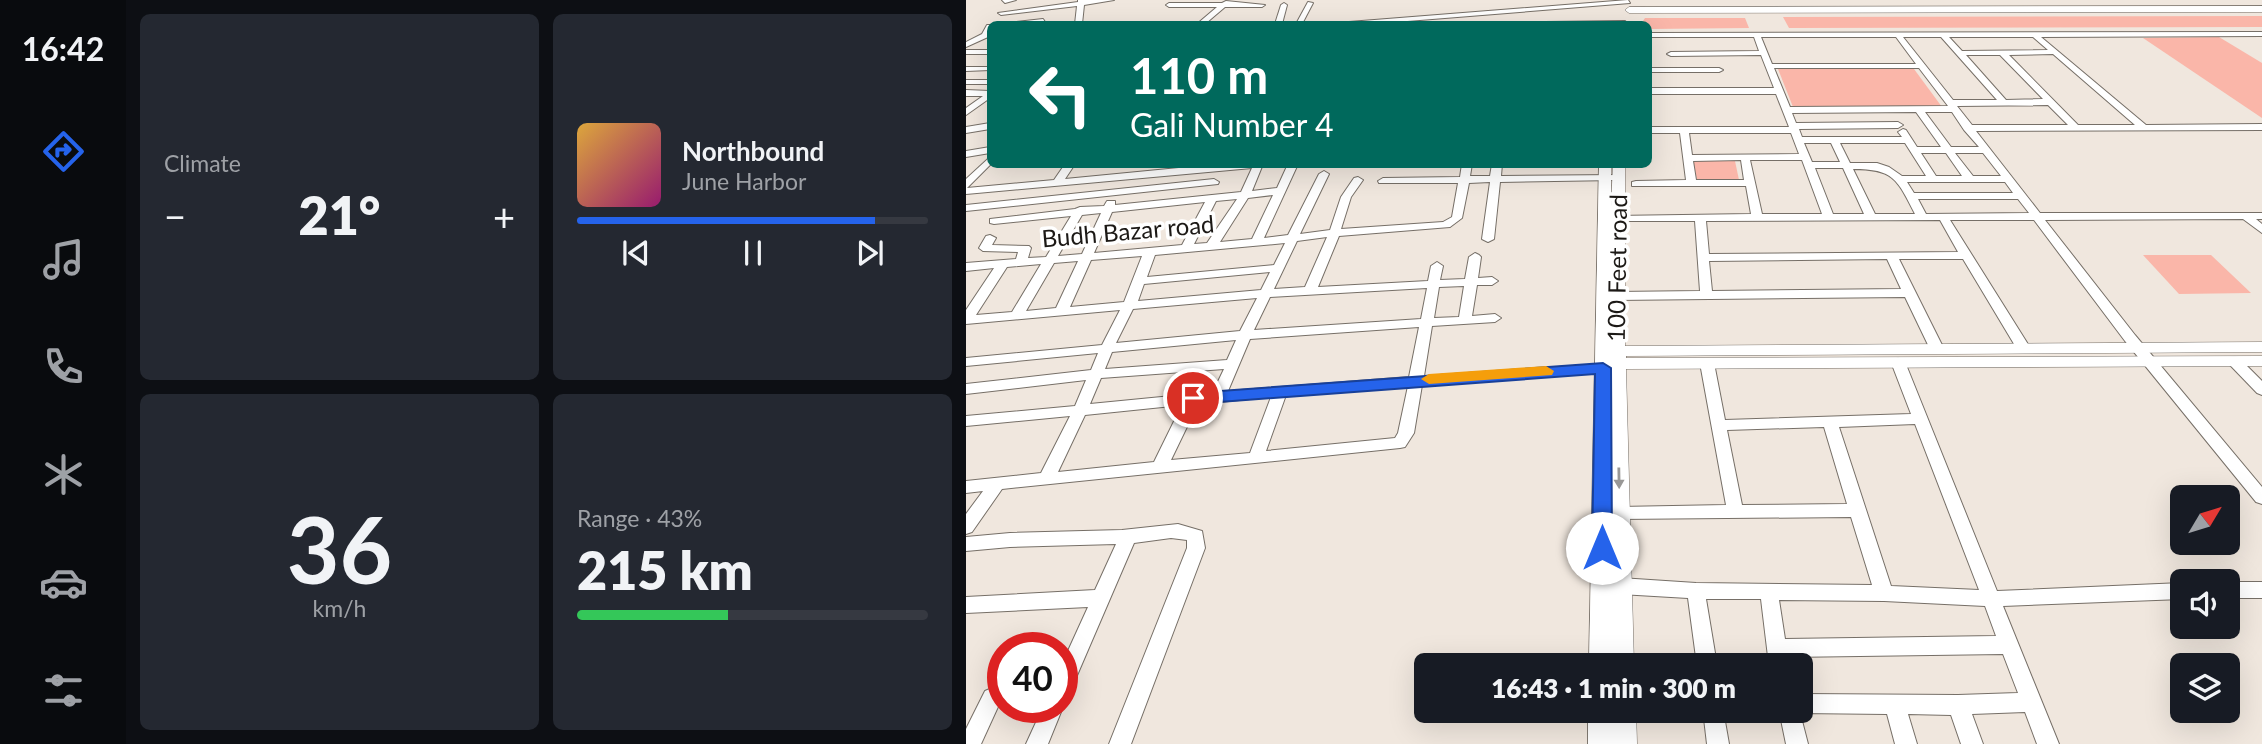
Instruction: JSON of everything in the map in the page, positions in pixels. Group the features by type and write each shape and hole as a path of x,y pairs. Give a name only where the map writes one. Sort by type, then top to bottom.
{"street":[{"path":"995,21 1005,0 1013,0"},
{"path":"1001,13 1111,0"},
{"path":"1423,21 1467,15 1632,4 2245,0"},
{"path":"1079,21 1082,2"},
{"path":"1203,21 1226,3"},
{"path":"1301,21 1310,3"},
{"path":"1632,4 2262,9"},
{"path":"1628,21 1632,4"},
{"path":"1169,5 1262,5"},
{"path":"1279,21 1284,5"},
{"path":"1467,15 1470,21"},
{"path":"1652,33 2262,32"},
{"path":"1652,33 1898,35 2262,32"},
{"path":"1943,34 2003,102"},
{"path":"2034,34 2143,127"},
{"path":"967,41 987,35"},
{"path":"1667,35 1674,70"},
{"path":"1757,35 1829,217"},
{"path":"1898,35 2006,179 2262,498"},
{"path":"967,41 987,43"},
{"path":"966,52 987,52"},
{"path":"2002,52 2076,128"},
{"path":"1959,53 2056,52"},
{"path":"1671,54 1764,53"},
{"path":"1714,54 1726,91"},
{"path":"1769,66 1920,66"},
{"path":"966,69 987,69"},
{"path":"1652,70 1719,70"},
{"path":"966,82 987,82"},
{"path":"1652,91 1779,91"},
{"path":"966,93 987,94"},
{"path":"966,112 987,96"},
{"path":"1787,110 1919,110 2003,102 2051,102"},
{"path":"1889,110 1932,178"},
{"path":"1919,110 1969,178"},
{"path":"966,119 987,117"},
{"path":"1652,130 1795,132 1898,125"},
{"path":"966,130 987,126"},
{"path":"1967,128 2262,127"},
{"path":"1684,130 1691,183"},
{"path":"1795,132 1834,140 1908,140"},
{"path":"1834,140 1871,217"},
{"path":"966,154 987,150"},
{"path":"1914,150 1984,150"},
{"path":"1688,158 1745,158 1883,167 1900,179 1922,217"},
{"path":"1745,158 1757,217"},
{"path":"966,185 987,163"},
{"path":"1057,183 1067,168"},
{"path":"1096,180 1100,168"},
{"path":"1061,312 1128,168"},
{"path":"966,191 1124,177 1162,168"},
{"path":"1212,245 1245,194 1256,168"},
{"path":"1257,242 1291,168"},
{"path":"1467,178 1468,168"},
{"path":"1488,239 1496,168"},
{"path":"1383,181 1617,173 1691,183 1750,183"},
{"name":"100 Feet road","path":"1617,173 1616,296 1608,360 1619,513 1622,653"},
{"name":"100 Feet road","path":"1601,653 1608,360 1617,173"},
{"path":"1219,396 1245,335 1324,174"},
{"name":"Budh Bazar road","path":"966,267 1451,224 1457,218 1467,178"},
{"path":"1900,179 2006,179"},
{"path":"1310,290 1335,233 1346,197 1358,180"},
{"path":"967,209 1214,182"},
{"path":"994,221 1281,191"},
{"path":"1016,316 1088,195"},
{"path":"1911,196 2020,196"},
{"path":"1187,247 1212,198"},
{"path":"2246,216 2262,230"},
{"path":"1618,218 2262,216"},
{"path":"1943,217 2024,349"},
{"path":"1700,218 1706,295"},
{"path":"990,238 985,248 987,249 1025,248 1021,263"},
{"path":"1047,477 1129,304 1150,251"},
{"path":"1703,258 1966,255"},
{"path":"1891,256 1937,349"},
{"path":"1465,319 1475,257"},
{"path":"966,320 1003,264"},
{"path":"966,487 1400,443 1406,433 1437,266"},
{"path":"1138,281 1278,268"},
{"path":"966,320 1266,293 1433,282 1492,281"},
{"path":"1616,296 1910,293"},
{"path":"966,362 1108,346 1495,318"},
{"path":"1608,360 1707,363 1898,362 2144,354 2262,347"},
{"path":"966,421 1608,360 1937,349 2024,349 2262,361"},
{"path":"2234,361 2262,390"},
{"path":"1898,362 2048,744"},
{"path":"1707,363 1735,510"},
{"path":"966,389 1097,374 1232,364"},
{"path":"1256,457 1280,391"},
{"path":"1160,466 1193,398"},
{"path":"1718,425 1921,419"},
{"path":"1830,422 1884,593"},
{"path":"966,527 998,483"},
{"path":"1619,513 1857,510"},
{"path":"966,544 1006,540 1128,537 1183,531 1196,536 1196,548 1120,744"},
{"path":"1078,651 1128,537"},
{"path":"1620,586 1696,591 1884,593 1993,599 2170,592"},
{"path":"2240,590 2262,590"},
{"path":"1696,591 1705,653"},
{"path":"1769,591 1778,653"},
{"path":"966,605 1102,598"},
{"path":"1813,654 2008,645"},
{"path":"1813,704 1958,705 2031,702"},
{"path":"1894,704 1906,744"},
{"path":"1958,705 1972,744"},
{"path":"970,744 987,708"},
{"path":"1037,744 1047,723"},
{"path":"1601,723 1601,744"},
{"path":"1623,723 1624,744"},
{"path":"1715,723 1718,744"},
{"path":"1792,723 1797,744"}],"shaded area":[{"path":"2262,16 2262,27 1789,28 1783,17"},
{"path":"1645,18 1745,18 1749,28 1652,29 1652,21 1643,21"},
{"path":"2219,37 2262,63 2262,118 2143,38"},
{"path":"1778,69 1914,69 1942,107 1793,107"},
{"path":"1693,161 1735,161 1739,180 1697,180"},
{"path":"2143,255 2211,255 2251,293 2179,294"}],"slow traffic":[{"path":"1429,379 1546,371"}],"route":[{"path":"1193,398 1603,368 1602,548"}]}
